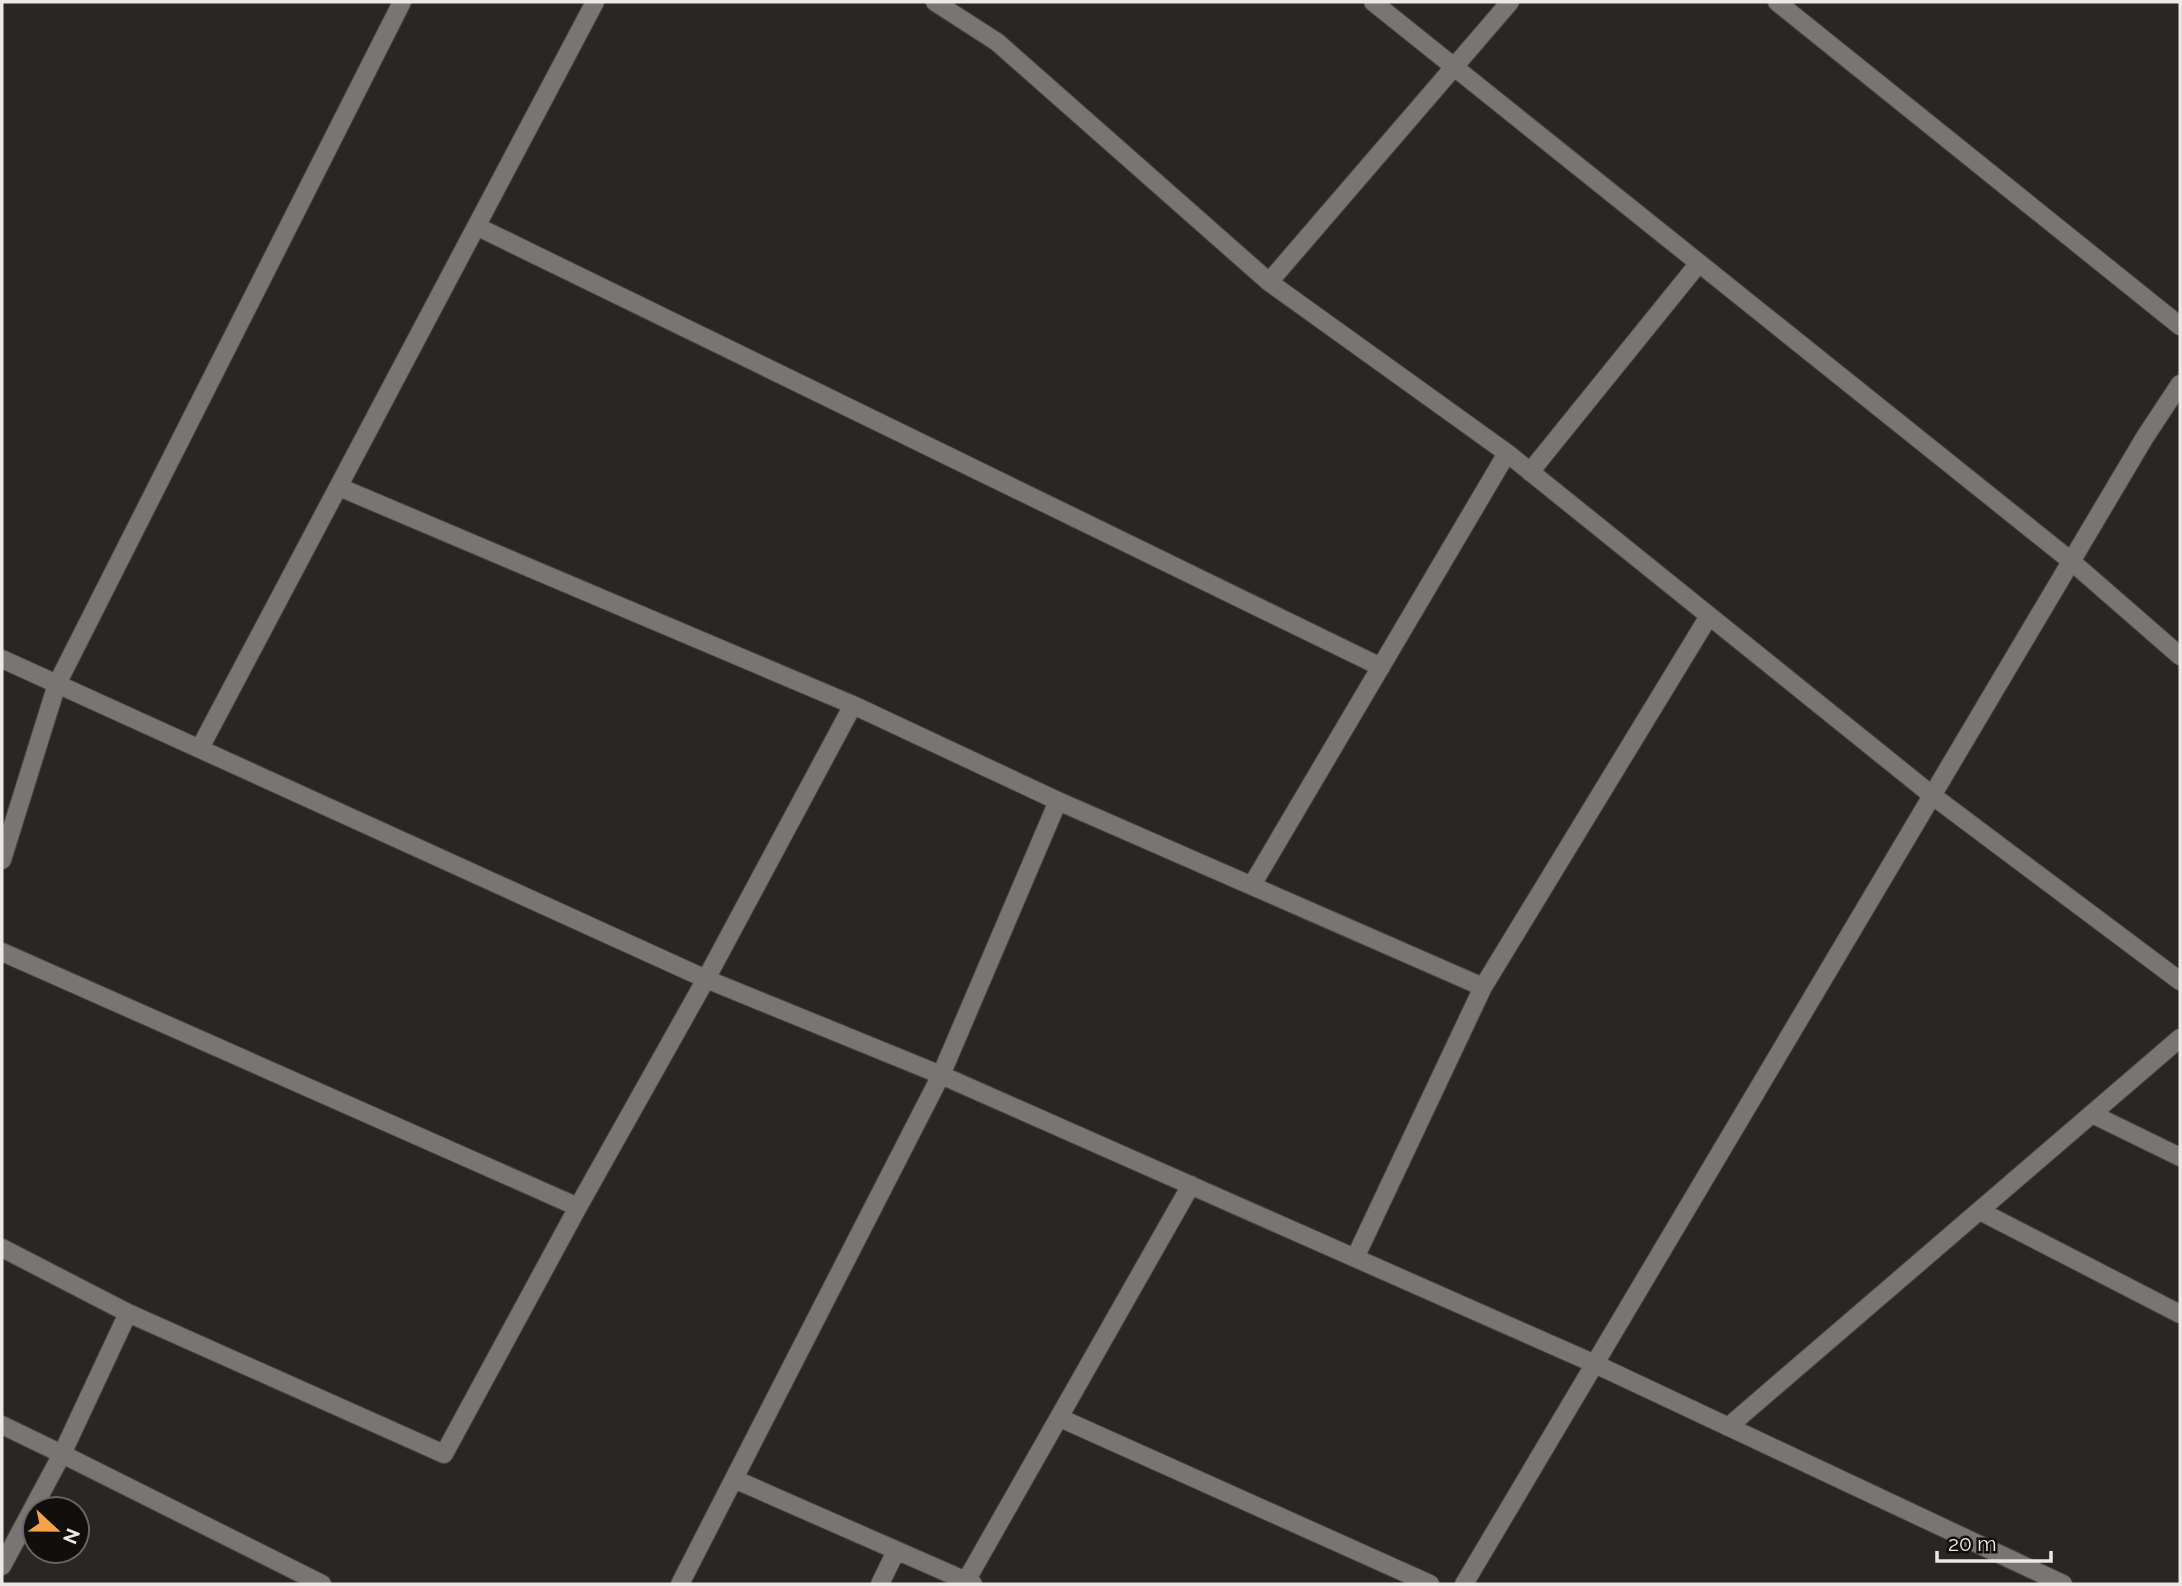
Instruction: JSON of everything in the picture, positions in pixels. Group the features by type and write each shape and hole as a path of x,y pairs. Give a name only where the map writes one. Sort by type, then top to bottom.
{"street":[{"path":"2,860 57,684 402,2"},
{"path":"200,748 595,2"},
{"path":"935,2 997,42 1269,282 1507,453 1933,796 2180,981"},
{"path":"1373,2 2071,561 2180,656"},
{"path":"1269,282 1510,2"},
{"path":"1777,2 2180,326"},
{"path":"478,227 1381,667"},
{"path":"1530,472 1699,263"},
{"path":"1464,1584 2071,561 2180,384"},
{"path":"1252,885 1507,453"},
{"path":"338,487 853,705 1058,801 1483,987"},
{"path":"1354,1258 1483,987 1709,616"},
{"path":"2,659 706,979 941,1075 1595,1364 2063,1584"},
{"path":"2,1248 128,1312 444,1454 706,979 853,705"},
{"path":"680,1584 941,1075 1058,801"},
{"path":"2,953 578,1207"},
{"path":"1728,1427 2180,1038"},
{"path":"2092,1114 2180,1157"},
{"path":"734,1479 970,1583 1191,1185"},
{"path":"1980,1211 2180,1314"},
{"path":"2,1566 62,1454 128,1312"},
{"path":"1060,1418 1430,1584"},
{"path":"2,1425 322,1584"},
{"path":"880,1584 897,1550"}]}
